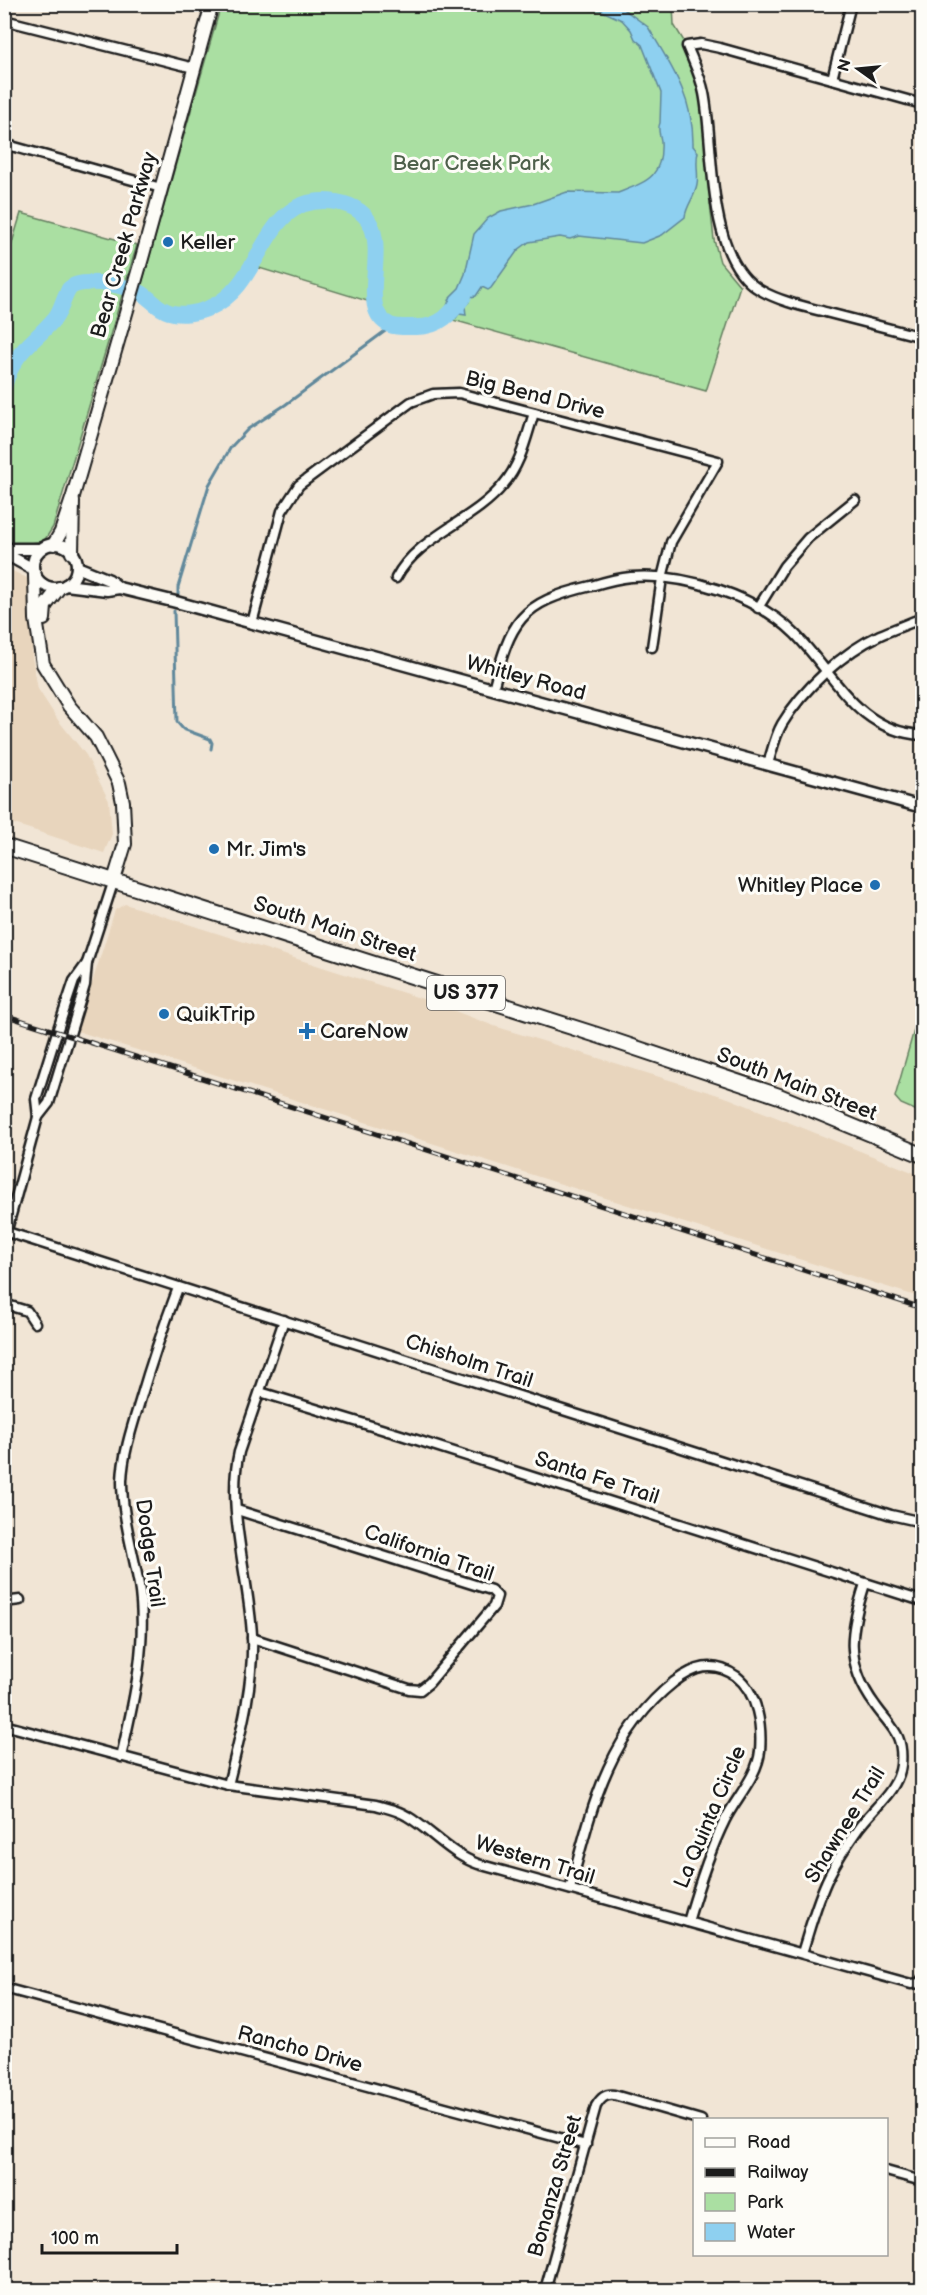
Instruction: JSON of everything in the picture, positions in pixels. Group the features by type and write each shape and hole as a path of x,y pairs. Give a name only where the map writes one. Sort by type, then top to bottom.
{"main road":[{"name":"Bear Creek Parkway","path":"54,544 61,532 73,496 212,4"},
{"name":"Bear Creek Parkway","path":"72,553 73,496"},
{"path":"34,572 43,664 69,706 96,737 119,783 123,801 125,844 114,880"},
{"path":"50,674 51,662 44,628 45,606 62,586"},
{"name":"South Main Street","path":"4,846 600,1036 780,1096 922,1155"}],"street":[{"path":"832,79 851,4"},
{"path":"4,20 194,68"},
{"path":"922,104 720,48 700,44 687,46 704,91 711,167 720,224 731,254 744,277 757,289 793,304 922,337"},
{"path":"4,144 161,188"},
{"name":"Big Bend Drive","path":"252,623 282,511 292,493 309,475 401,408 427,396 446,393 464,394 718,461 671,542 662,578"},
{"path":"396,578 408,558 492,497 504,485 521,456 534,413"},
{"path":"758,608 784,566 808,538 855,500"},
{"path":"54,544 67,548 72,553 77,567 72,580 62,586 45,586 34,572 4,551 41,549 54,544"},
{"path":"34,572 36,555 41,549"},
{"name":"Whitley Road","path":"77,567 109,580 119,588 922,807"},
{"path":"493,689 510,634 518,622 544,600 565,592 632,577 681,580 734,594 758,608 794,633 851,702 866,716 889,729 922,735"},
{"path":"652,646 662,578"},
{"name":"Whitley Road","path":"62,586 107,590 119,588"},
{"path":"768,764 781,727 795,705 828,672 846,655 878,636 922,618"},
{"path":"5,1234 38,1117 48,1103 85,985 87,963 114,880"},
{"path":"38,1117 36,1099 57,1032 74,981 87,963"},
{"name":"Chisholm Trail","path":"5,1234 285,1320 891,1515 922,1522"},
{"name":"Dodge Trail","path":"121,1757 135,1696 141,1623 139,1586 123,1508 122,1479 125,1456 157,1343 178,1288"},
{"path":"4,1304 27,1311 35,1323"},
{"path":"228,1785 245,1716 252,1638 237,1509 235,1469 285,1320"},
{"name":"Santa Fe Trail","path":"260,1392 434,1445 922,1601"},
{"name":"California Trail","path":"237,1509 491,1590 497,1596 494,1606 429,1683 420,1690 409,1689 252,1638"},
{"name":"Shawnee Trail","path":"802,1953 829,1876 858,1828 894,1785 900,1769 902,1755 897,1731 874,1705 858,1675 854,1662 854,1619 865,1584"},
{"path":"4,1602 20,1600"},
{"name":"La Quinta Circle","path":"570,1889 589,1818 604,1774 618,1745 640,1716 671,1684 694,1668 706,1666 717,1668 730,1672 740,1679 750,1694 757,1711 760,1730 759,1754 753,1773 725,1820 703,1871 688,1922"},
{"name":"Western Trail","path":"4,1725 228,1785 376,1805 407,1816 470,1862 911,1984 920,1983 922,1979"},
{"name":"Rancho Drive","path":"4,1988 586,2145"},
{"name":"Bonanza Street","path":"545,2290 596,2106 607,2095 614,2095 694,2118"},
{"path":"888,2172 922,2181"}],"shaded area":[{"path":"4,567 27,578 32,609 32,657 38,689 58,720 86,755 109,801 112,834 104,853 5,821"},
{"path":"125,904 426,1000 494,1026 728,1098 922,1176 922,1298 77,1031 115,910"}],"green space":[{"name":"Bear Creek Park","path":"221,5 673,5 674,25 687,46 698,75 715,198 710,203 714,240 720,262 740,286 706,391 446,318 417,328 393,326 382,319 374,303 253,266 222,301 201,312 179,313 158,306 148,299 140,290"},
{"path":"21,213 137,245 53,527 44,541 5,544 4,270"},
{"path":"922,1002 922,1113 901,1104 895,1097"}],"water":[{"path":"585,5 618,5 648,27 680,84 690,113 693,146 698,152 697,185 685,217 662,235 642,243 579,236 570,239 560,237 529,242 518,250 491,288 488,290 482,287 476,296 470,297 465,306 466,315 459,314 456,318 446,308 465,274 474,234 488,218 501,211 533,204 567,192 618,193 652,176 659,163 661,93 642,45 622,20 600,10 591,10"}],"waterway":[{"path":"4,386 19,355 55,318 69,289 75,285 94,283 128,288 143,294 165,311 179,314 205,310 228,296 243,280 278,224 292,210 311,202 336,202 358,210 370,224 375,242 374,300 378,315 390,325 396,327 432,325 449,314 464,296"},
{"path":"178,595 178,587 209,485 231,447 248,429 285,405 392,326"},
{"path":"174,611 177,722 183,729 210,739 211,749"}],"railway":[{"path":"4,1015 922,1308"}],"place":[{"name":"Keller","path":"168,242"},
{"name":"Mr. Jim's","path":"214,849"},
{"name":"Whitley Place","path":"875,885"},
{"name":"QuikTrip","path":"164,1014"},
{"name":"CareNow","path":"307,1031"}]}
